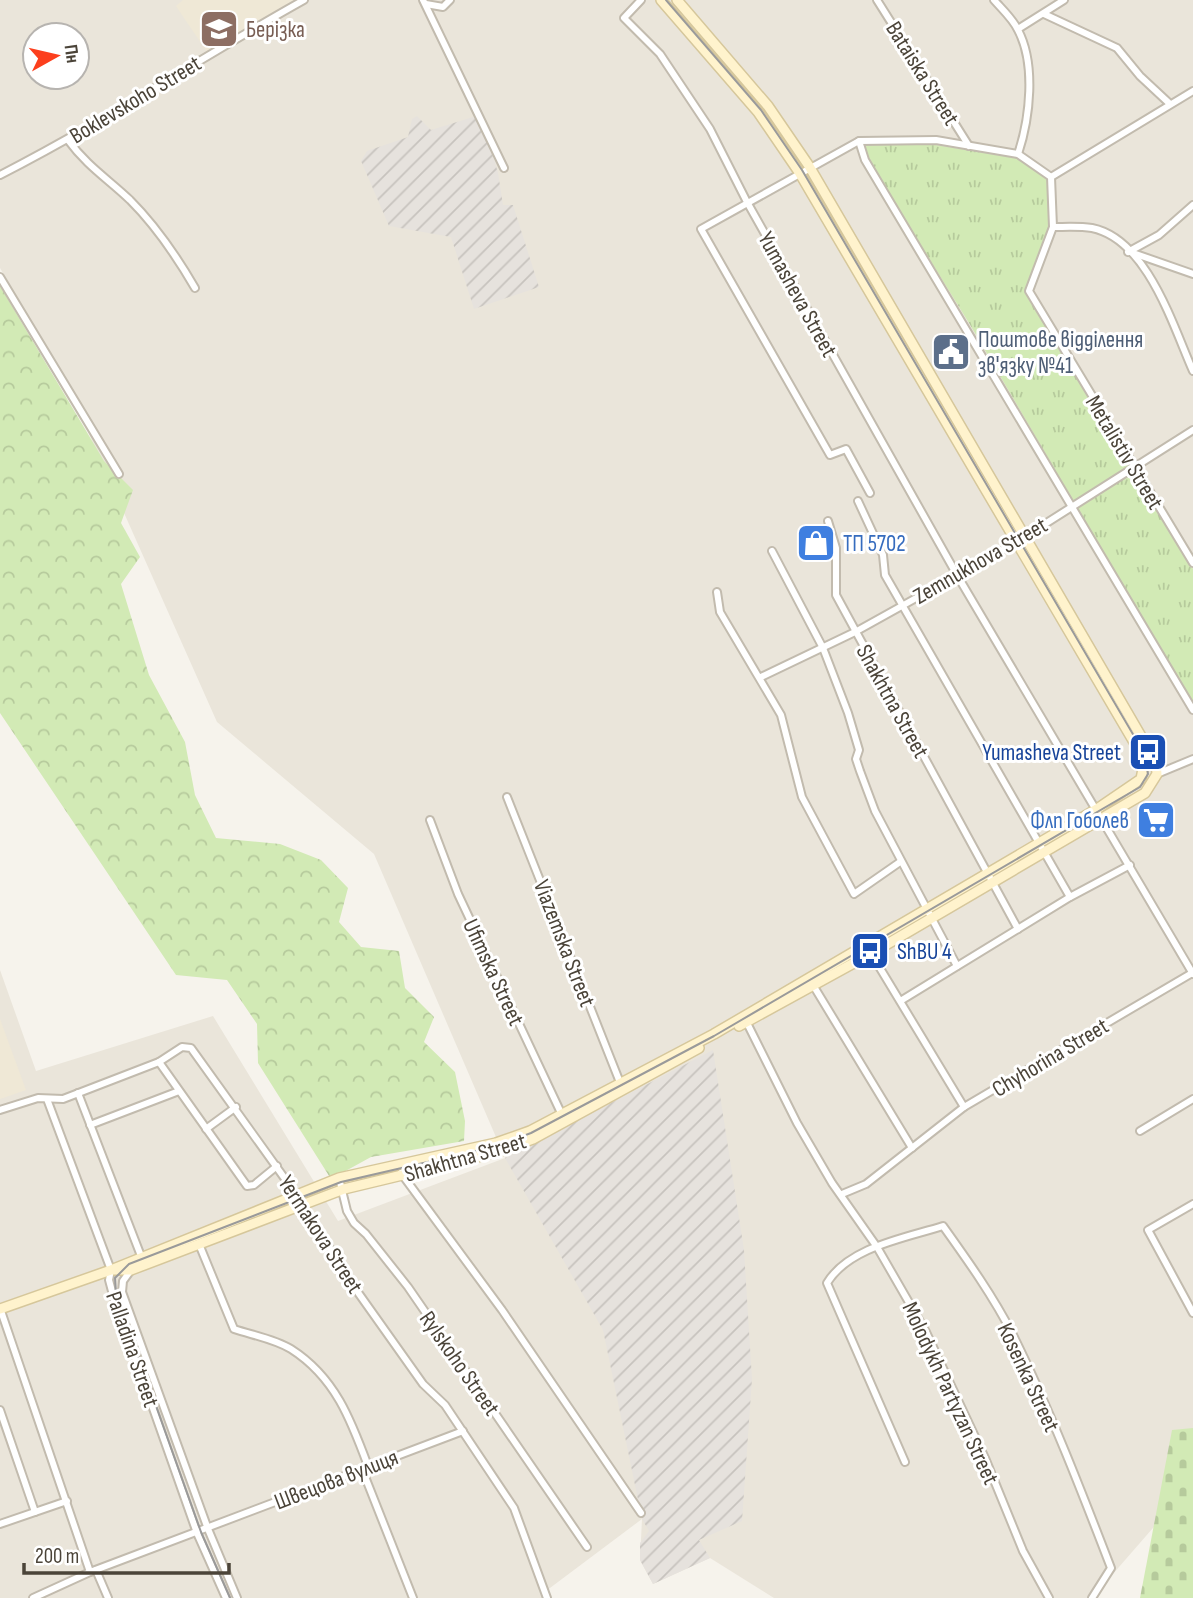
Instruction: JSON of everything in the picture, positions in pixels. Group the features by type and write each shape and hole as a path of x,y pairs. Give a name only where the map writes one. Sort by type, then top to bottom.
{"main road":[{"path":"661,0 758,111 799,172 1015,543"},
{"path":"677,0 768,106 809,166 1024,537 1152,751 1157,774"},
{"name":"Shakhtna Street","path":"989,876 1045,852 1138,784 1144,774 1141,754 1015,543"},
{"name":"Shakhtna Street","path":"0,1308 111,1270 340,1178 496,1143 563,1117 869,949 989,876 1039,841 1145,793 1157,774"},
{"name":"Shakhtna Street","path":"745,1019 813,985 869,949"},
{"name":"Shakhtna Street","path":"111,1270 131,1270 344,1189 498,1152 533,1139 563,1117"}],"street":[{"name":"Boklevskoho Street","path":"0,175 68,140 179,71 304,0"},
{"path":"424,2 443,7 450,0"},
{"name":"Yumasheva Street","path":"641,0 624,18 667,65 710,129 747,202 957,575 1193,973"},
{"name":"Bataiska Street","path":"877,0 969,146"},
{"path":"994,0 1018,29 1027,53 1025,134 1018,154"},
{"path":"1018,29 1064,0"},
{"path":"424,2 504,168"},
{"path":"1044,14 1117,48 1140,76 1170,104"},
{"path":"870,493 846,449 830,455 701,229 809,166 859,141 936,140 1018,154 1051,177 1193,91"},
{"path":"68,140 83,162 130,201 175,254 195,288"},
{"path":"859,141 865,160 1193,710"},
{"name":"Metalistiv Street","path":"1051,177 1053,227 1029,291 1193,563"},
{"path":"1128,251 1159,235 1193,205"},
{"path":"1053,227 1093,228 1120,241 1152,277 1193,371"},
{"path":"1128,251 1193,274"},
{"path":"0,277 119,474"},
{"name":"Zemnukhova Street","path":"761,677 855,632 1015,543 1193,430"},
{"path":"858,501 883,555 885,575 1070,897"},
{"name":"Shakhtna Street","path":"828,521 836,548 836,595 1018,929"},
{"name":"Shakhtna Street","path":"772,551 823,648 849,713 859,750 856,759 860,771 900,862 957,966"},
{"path":"717,592 720,612 761,677 781,715 802,797 854,894 900,862"},
{"name":"Shakhtna Street","path":"1157,774 1193,759"},
{"name":"Viazemska Street","path":"507,797 622,1085"},
{"name":"Ufimska Street","path":"430,820 457,894 563,1117"},
{"path":"902,1000 1070,897 1130,865"},
{"path":"869,949 964,1107"},
{"name":"Chyhorina Street","path":"842,1194 866,1184 964,1107 1193,973"},
{"path":"813,985 912,1148"},
{"path":"745,1019 797,1123 842,1194"},
{"name":"Yermakova Street","path":"0,1110 38,1098 63,1099 159,1062 181,1047 191,1048 236,1107 303,1204 352,1284 424,1384 445,1405 514,1508 545,1596"},
{"path":"159,1062 247,1186 254,1185 277,1166"},
{"path":"90,1125 179,1091"},
{"path":"78,1093 141,1256"},
{"name":"Palladina Street","path":"47,1099 111,1270 109,1280 113,1295 197,1533 226,1598"},
{"path":"1140,1131 1193,1099"},
{"path":"206,1129 236,1107"},
{"path":"396,1166 502,1310 641,1513"},
{"name":"Rylskoho Street","path":"340,1178 346,1210 354,1223 408,1287 587,1548"},
{"name":"Molodykh Partyzan Street","path":"842,1194 877,1247 926,1332 985,1458 1023,1551 1049,1598"},
{"path":"1192,1307 1148,1230 1193,1205"},
{"name":"Kosenka Street","path":"877,1247 943,1226 975,1271 1012,1334 1111,1568 1092,1598"},
{"path":"199,1244 234,1329 289,1348 322,1373 347,1409 365,1468 413,1598"},
{"path":"877,1247 836,1268 827,1283 905,1462"},
{"path":"111,1270 123,1281"},
{"path":"131,1270 123,1281 122,1292 208,1529 237,1598"},
{"path":"0,1308 66,1501 93,1572 108,1598"},
{"path":"0,1410 35,1511"},
{"name":"Швецова вулиця","path":"33,1598 93,1572 463,1431"},
{"path":"0,1524 66,1501"}],"shaded area":[{"path":"0,0 1193,0 1193,1482 1092,1598 774,1598 710,1558 653,1584 640,1560 642,1519 546,1591 548,1598 0,1598 0,970 36,1071 213,1016 338,1221 505,1158 374,854 217,722 64,378 0,268"},
{"name":"Берізка","path":"183,0 298,0 207,52 176,6"},
{"path":"417,116 431,130 473,117 483,122 498,173 503,205 513,205 539,287 474,309 451,237 389,226 361,161 367,151 408,137 412,119"},
{"path":"0,1019 26,1090 0,1099"},
{"path":"713,1050 744,1250 752,1379 742,1521 699,1540 710,1558 653,1584 640,1560 640,1543 649,1531 642,1519 603,1330 505,1158"}],"green space":[{"path":"864,145 936,145 1017,158 1048,178 1049,227 1025,293 1193,569 1193,705 969,323 868,160"},
{"path":"0,286 104,461 133,490 121,523 140,557 121,584 149,675 185,742 195,795 216,838 280,844 321,860 348,888 339,922 361,947 399,951 405,988 434,1017 424,1042 455,1072 465,1121 464,1141 371,1157 331,1179 258,1063 257,1024 227,980 176,975 0,713"},
{"path":"1193,1428 1193,1598 1140,1598 1172,1430"}],"tram line":[{"path":"230,1598 201,1532 116,1294 115,1278 129,1264 341,1182 497,1146 531,1133 714,1036 1140,787 1148,774 1144,753 802,170 761,110 666,0"}],"place":[{"name":"Берізка","path":"219,29"},
{"name":"Поштове відділення зв'язку №41","path":"951,352"},
{"name":"ТП 5702","path":"816,543"},
{"name":"Yumasheva Street","path":"1148,752"},
{"name":"Флп Гоболев","path":"1156,820"},
{"name":"ShBU 4","path":"870,951"}]}
